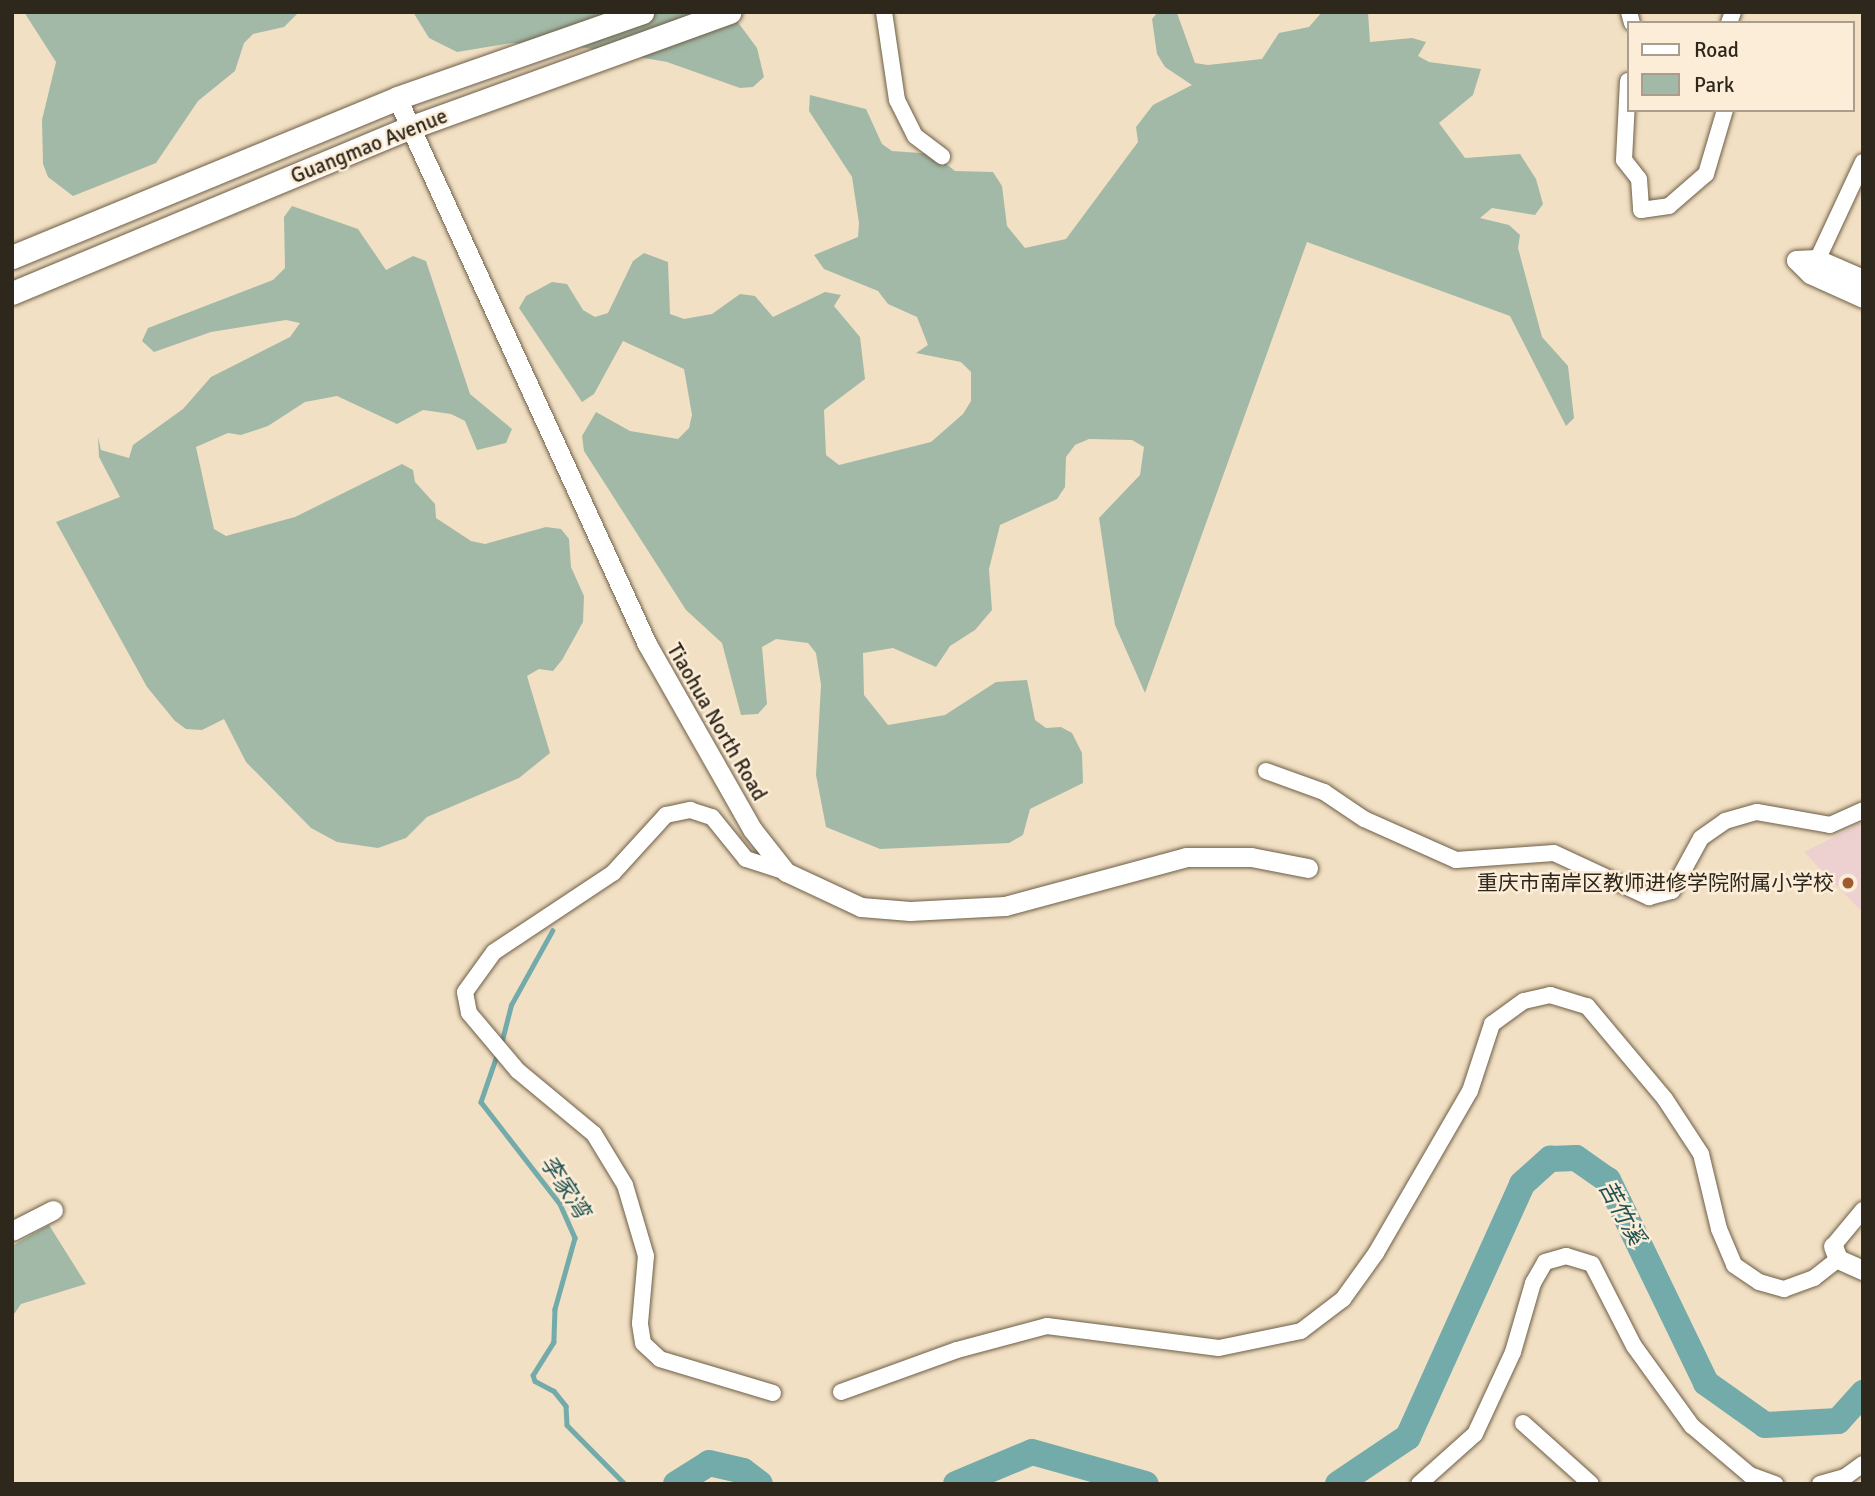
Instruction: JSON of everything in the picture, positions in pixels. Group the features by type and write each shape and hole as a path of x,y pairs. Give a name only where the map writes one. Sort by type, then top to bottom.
{"main road":[{"name":"Guangmao Avenue","path":"12,257 397,98 642,12"},
{"name":"Guangmao Avenue","path":"12,293 409,128 730,12"}],"street":[{"path":"884,12 898,100 915,136 942,156"},
{"name":"Tiaohua North Road","path":"397,98 647,644 752,829 786,872 861,907 910,911 1005,906 1186,857 1251,857 1308,868"},
{"path":"1626,112 1624,160 1639,179 1641,210 1658,212 1669,206 1706,174 1724,112"},
{"path":"1814,266 1863,162"},
{"path":"1814,266 1863,279"},
{"path":"1814,266 1863,298"},
{"path":"1265,771 1324,792 1364,818 1457,860 1554,853 1649,897 1672,891 1701,838 1725,821 1757,812 1830,825 1863,810"},
{"path":"773,1393 660,1359 643,1343 640,1323 646,1256 625,1185 594,1134 518,1072 469,1013 465,992 473,975 494,952 613,873 666,814 690,810 712,817 746,859 786,872"},
{"path":"842,1392 957,1350 1047,1326 1219,1348 1301,1331 1343,1299 1376,1253 1470,1091 1492,1024 1524,1001 1550,995 1587,1006 1665,1099 1701,1154 1719,1229 1734,1265 1759,1282 1784,1289 1814,1278 1836,1252 1863,1209"},
{"path":"12,1231 53,1210"},
{"path":"1836,1252 1863,1270"},
{"path":"1419,1484 1475,1434 1513,1352 1533,1283 1545,1262 1566,1255 1592,1264 1634,1346 1692,1426 1750,1475 1775,1484"},
{"path":"1523,1423 1591,1484"},
{"path":"1820,1484 1844,1477 1863,1464"}],"shaded area":[{"name":"重庆市南岸区教师进修学院附属小学校","path":"1863,822 1863,913 1804,852"}],"green space":[{"path":"24,12 299,12 284,27 253,34 244,43 235,71 198,101 156,163 73,196 48,177 43,164 42,120 56,62"},
{"path":"413,12 746,12 734,17 757,48 764,77 753,87 740,88 667,62 569,45 512,43 457,52 429,38"},
{"path":"1158,12 1177,13 1195,63 1208,65 1262,59 1279,33 1309,27 1322,12 1368,12 1370,42 1412,38 1426,42 1418,56 1429,62 1481,69 1473,95 1439,123 1465,158 1520,154 1536,179 1543,204 1535,215 1492,208 1480,218 1509,225 1520,235 1518,248 1542,337 1568,366 1574,418 1566,426 1510,316 1307,242 1145,693 1115,625 1099,518 1140,475 1144,447 1132,440 1089,439 1075,445 1066,457 1065,487 1057,499 1000,525 989,569 992,610 975,630 950,646 936,667 893,648 863,653 864,695 888,725 945,715 996,682 1027,680 1035,720 1046,728 1061,727 1072,733 1082,753 1083,783 1030,809 1023,835 1009,843 880,849 826,827 816,775 821,685 816,653 808,643 776,639 762,647 767,704 758,714 741,715 722,643 686,610 584,451 582,436 596,412 630,431 678,439 689,428 692,415 684,369 623,341 594,394 582,402 519,308 526,296 552,282 567,284 583,310 595,317 608,313 633,261 644,253 668,262 670,314 684,319 712,314 740,294 755,296 773,317 825,292 841,295 834,306 860,337 865,379 824,410 826,455 839,465 931,442 963,414 971,401 971,372 961,362 916,353 928,345 917,317 888,304 878,291 824,269 814,255 858,237 859,223 852,177 809,111 810,95 866,109 882,144 892,151 934,154 955,171 993,172 1002,186 1007,226 1025,248 1066,239 1138,142 1136,127 1153,105 1192,85 1165,67 1157,54 1152,19"},
{"path":"292,206 358,229 386,270 413,256 426,261 470,394 512,429 506,443 477,450 465,421 451,414 423,410 397,424 337,396 305,402 268,426 241,435 228,433 196,447 214,529 226,536 295,517 402,464 413,470 415,482 435,504 436,518 471,541 485,544 546,527 561,529 569,539 571,567 584,596 583,622 562,660 553,671 539,669 527,676 550,753 519,778 427,817 406,838 378,848 337,842 311,828 246,762 224,719 202,730 186,729 175,721 147,687 56,522 120,497 99,457 98,437 101,450 129,458 133,445 183,409 211,377 290,337 300,323 286,320 211,332 154,352 142,341 148,328 273,280 285,268 284,217"},
{"path":"49,1225 86,1284 21,1304 12,1317 12,1246"}],"waterway":[{"name":"李家湾","path":"501,1044 511,1005 552,931"},
{"name":"李家湾","path":"498,1053 481,1102 560,1204 575,1238 555,1309 554,1342 533,1375 535,1381 554,1391 566,1406 567,1425 625,1484"},
{"name":"苦竹溪","path":"1338,1484 1408,1437 1522,1184 1550,1159 1576,1158 1608,1180 1706,1383 1765,1425 1838,1421 1863,1393"},
{"name":"苦竹溪","path":"956,1484 1032,1452 1146,1484"},
{"name":"苦竹溪","path":"676,1484 709,1463 743,1471 760,1484"}],"place":[{"name":"重庆市南岸区教师进修学院附属小学校","path":"1848,883"}]}
